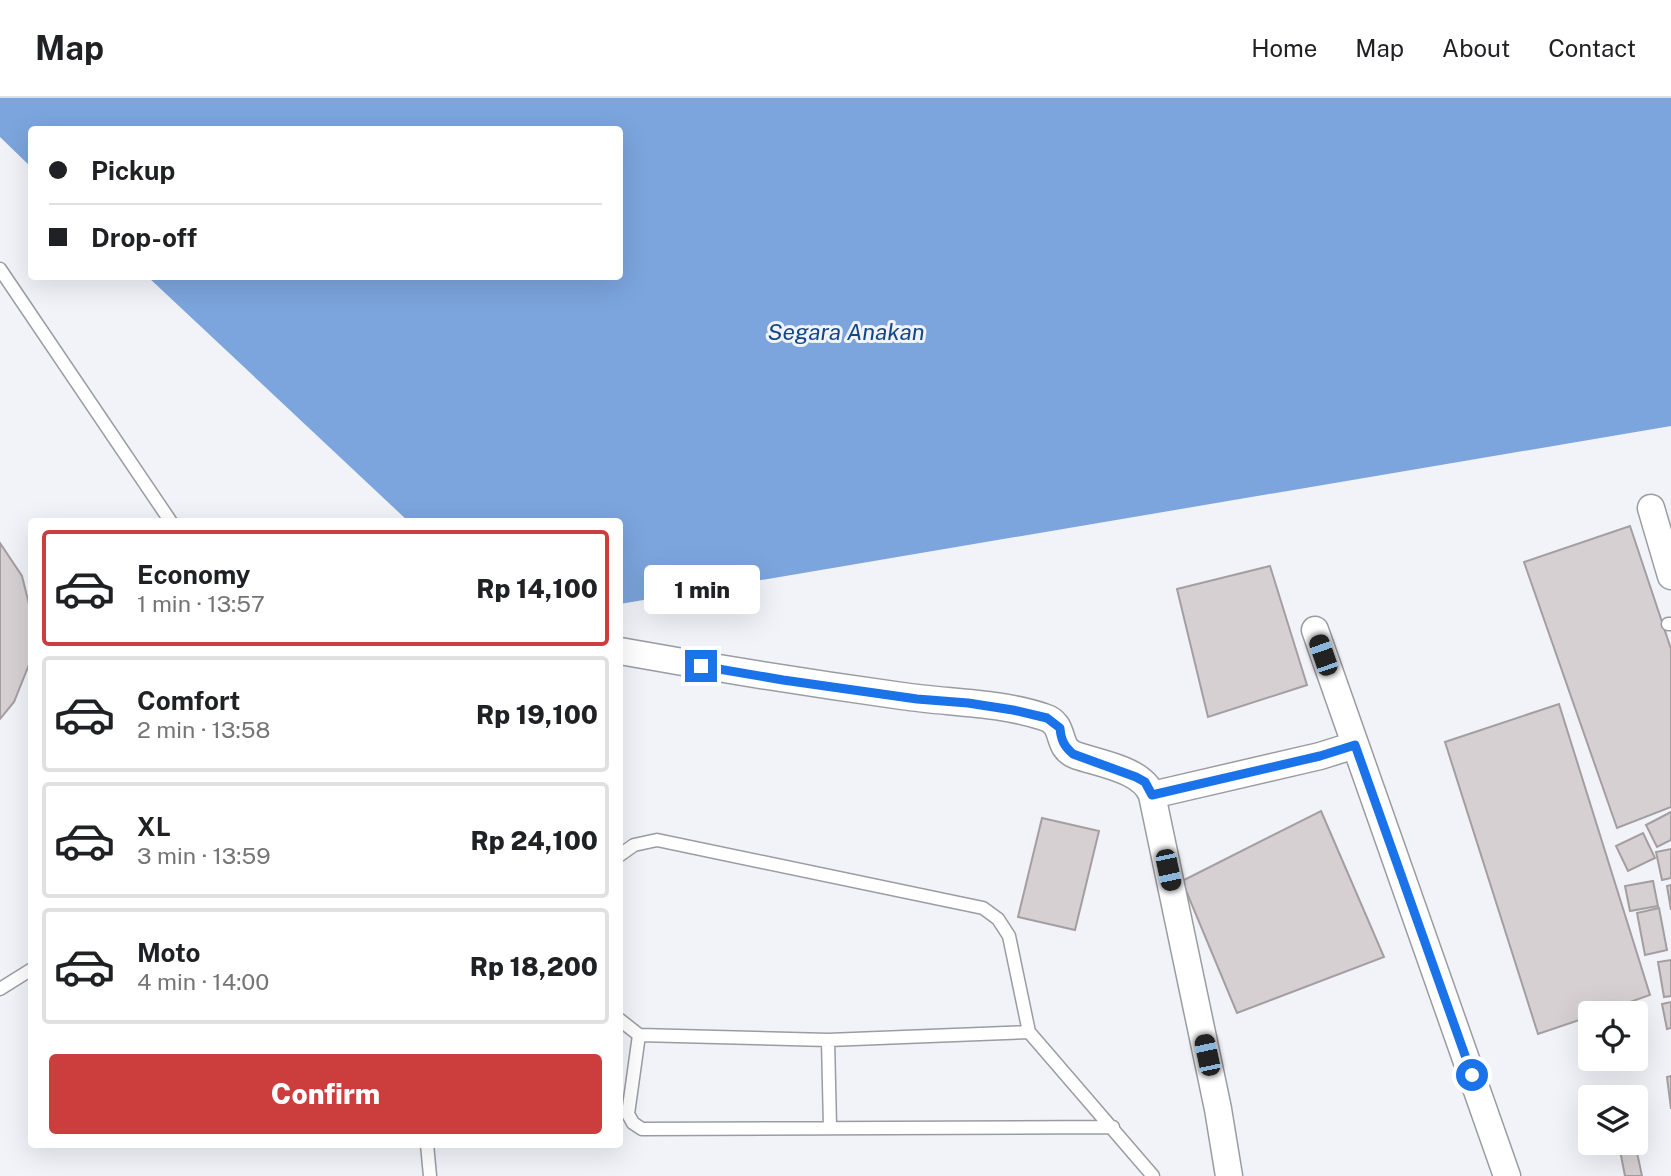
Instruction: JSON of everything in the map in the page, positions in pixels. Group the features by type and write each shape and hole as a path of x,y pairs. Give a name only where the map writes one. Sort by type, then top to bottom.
{"street":[{"path":"1651,508 1671,576"},
{"path":"1315,630 1507,1176"},
{"path":"623,652 783,680 917,699 968,703 1047,718 1060,728 1061,739 1073,754 1145,782 1152,795 1218,1109 1229,1176"},
{"path":"1152,795 1355,745"}],"lane":[{"path":"0,269 168,518"},
{"path":"623,853 634,845 657,840 983,908 998,919 1009,936 1029,1031 1153,1176"},
{"path":"0,989 28,972"},
{"path":"623,1022 639,1035 828,1040 1029,1031"},
{"path":"639,1035 628,1114 633,1123 642,1129 1113,1126"},
{"path":"828,1040 830,1127"},
{"path":"427,1148 430,1176"}],"water":[{"name":"Segara Anakan","path":"0,98 1671,98 1671,426 623,603 623,518 405,518 151,280 623,280 623,126 28,126 28,164 0,137"}],"building":[{"path":"1630,526 1671,649 1671,807 1617,828 1524,562"},
{"path":"0,543 22,576 28,600 28,667 14,702 0,719"},
{"path":"1270,566 1307,685 1208,717 1177,589"},
{"path":"1559,704 1650,995 1633,1001 1578,1001 1578,1020 1538,1034 1445,742"},
{"path":"1321,811 1384,957 1237,1013 1182,881"},
{"path":"1671,812 1671,840 1657,847 1646,825"},
{"path":"1042,818 1099,831 1075,930 1018,917"},
{"path":"1643,833 1655,858 1628,871 1616,846"},
{"path":"1671,849 1671,878 1662,880 1656,852"},
{"path":"1653,881 1658,906 1630,911 1625,886"},
{"path":"1671,885 1671,910 1667,886"},
{"path":"1659,908 1667,950 1645,955 1637,913"},
{"path":"1671,960 1671,996 1664,997 1658,962"},
{"path":"1671,1002 1671,1028 1667,1029 1662,1004"},
{"path":"1671,1076 1671,1109 1667,1077"},
{"path":"1621,1155 1638,1155 1642,1176 1625,1176"}],"route":[{"path":"701,666 917,699 968,703 1047,718 1060,728 1061,739 1073,754 1136,777 1145,782 1152,795 1320,756 1355,745 1472,1075"}]}
